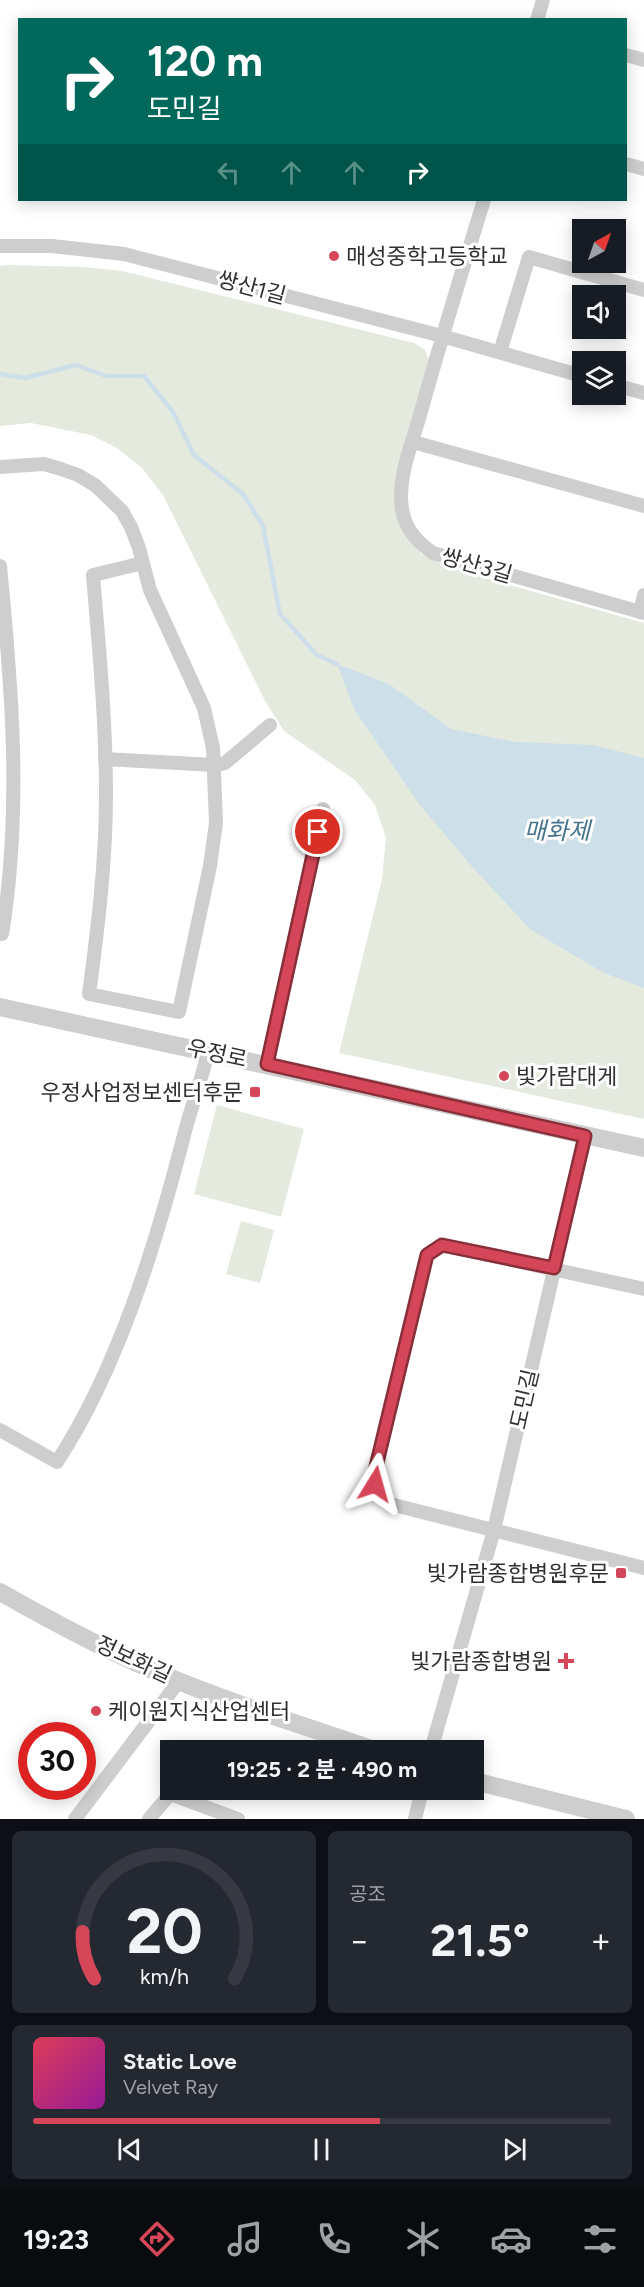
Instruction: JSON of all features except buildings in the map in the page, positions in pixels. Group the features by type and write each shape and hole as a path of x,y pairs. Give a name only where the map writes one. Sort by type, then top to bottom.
{"street":[{"path":"538,18 543,0"},
{"path":"627,55 644,60"},
{"path":"627,164 644,170"},
{"name":"쌍산3길","path":"484,201 442,336 402,481 402,509 409,529 419,543 433,552 642,613 644,595"},
{"name":"쌍산1길","path":"0,246 52,246 124,254 442,336 572,373"},
{"path":"500,352 529,257 644,290"},
{"path":"626,388 644,393"},
{"path":"413,442 644,506"},
{"path":"0,467 44,464 78,476 96,486 122,511 131,526 143,563 150,590 204,708 210,727 214,765 216,793 214,842 179,1012 89,993 103,876 105,759 93,575 143,563"},
{"path":"0,566 14,737 15,786 11,861 2,934 0,934"},
{"path":"105,759 214,765 225,763 270,725"},
{"path":"267,1064 323,809"},
{"name":"우정로","path":"0,1007 644,1148"},
{"path":"0,1430 57,1462 76,1433 109,1363 156,1237 183,1136 202,1081 208,1051"},
{"name":"도민길","path":"435,1740 494,1530 585,1136"},
{"path":"644,1289 442,1245 427,1255 374,1475 377,1492 390,1504 644,1568"},
{"name":"정보화길","path":"0,1593 132,1661 179,1681 346,1740"},
{"path":"75,1819 179,1681"},
{"path":"484,1784 626,1819"},
{"path":"149,1819 170,1794 229,1818"},
{"path":"415,1819 420,1800"}],"shaded area":[{"path":"0,266 85,267 122,271 414,343 425,350 429,360 399,523 421,554 450,568 644,623 644,1119 339,1053 382,879 386,838 375,805 355,780 284,731 264,699 163,495 142,468 117,448 91,435 31,423 0,426"},
{"path":"217,1105 304,1129 281,1217 194,1194"},
{"path":"241,1221 274,1230 260,1283 226,1274"}],"water":[{"name":"매화제","path":"337,664 389,684 451,729 515,742 594,745 644,758 644,988 604,973 531,930 474,869 419,804 354,709"}],"waterway":[{"path":"0,374 25,378 76,365 106,376 144,376 173,412 194,455 243,494 263,526 280,614 317,655 337,664"}],"place":[{"name":"매성중학고등학교","path":"334,256"},
{"name":"빛가람대게","path":"504,1076"},
{"name":"우정사업정보센터후문","path":"255,1092"},
{"name":"빛가람종합병원후문","path":"621,1573"},
{"name":"빛가람종합병원","path":"566,1661"},
{"name":"케이원지식산업센터","path":"96,1711"}],"route":[{"path":"318,832 267,1064 585,1136 554,1268 442,1245 427,1255 374,1475 375,1484"}]}
